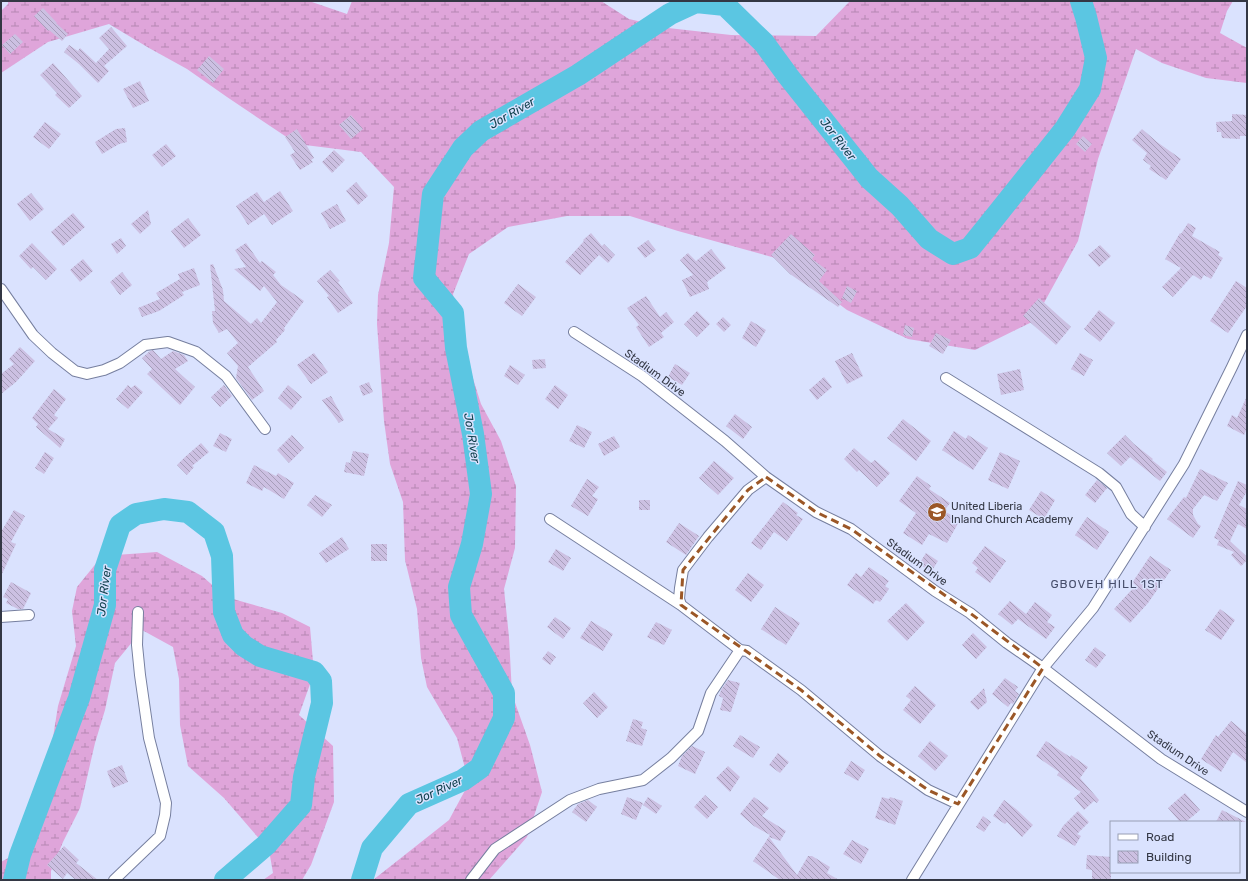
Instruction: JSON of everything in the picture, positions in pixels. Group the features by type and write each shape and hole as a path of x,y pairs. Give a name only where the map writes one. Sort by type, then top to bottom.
{"street":[{"path":"1,289 33,335 52,353 75,371 87,374 104,370 120,363 145,345 168,342 196,352 226,376 265,429"},
{"name":"Stadium Drive","path":"574,332 642,376 725,441 766,477 816,512 851,529 936,591 970,612 1007,643 1043,668 1161,759 1247,812"},
{"path":"912,880 1043,668 1093,608 1145,528 1184,464 1247,335"},
{"path":"946,378 1099,473 1116,487 1131,514 1145,528"},
{"path":"681,605 679,599 683,570 708,537 748,490 766,477"},
{"path":"550,519 681,605 740,650 747,651 801,690 880,756 906,775 928,790 958,804"},
{"path":"114,880 160,836 165,815 166,803 150,738 140,674 137,645 138,612"},
{"path":"1,617 29,615"},
{"path":"472,880 496,849 570,800 599,789 643,780 672,758 698,731 711,693 740,650"}],"highlighted area":[{"path":"766,477 816,512 851,529 970,613 1043,668 958,804 928,790 880,756 801,690 681,605 683,570 748,490"}],"green space":[{"path":"8,1 309,1 347,14 352,1 601,1 629,19 668,28 731,35 816,36 850,1 1233,1 1227,11 1220,33 1247,48 1247,83 1206,78 1162,63 1136,49 1098,159 1078,241 1034,321 975,350 908,339 847,310 779,259 630,216 567,216 508,227 469,254 453,294 458,331 481,404 501,441 516,486 515,548 504,589 509,637 512,694 530,745 542,792 527,837 489,880 373,880 449,820 469,783 457,738 427,687 421,658 417,609 405,560 403,502 390,464 384,421 377,324 378,295 389,243 394,187 361,152 297,144 187,69 109,24 48,42 1,73 1,11 8,4"},
{"path":"157,552 202,576 226,597 282,613 310,627 314,673 299,715 333,746 334,802 311,865 302,880 263,880 273,873 269,850 224,798 188,766 180,725 179,679 173,647 142,630 115,663 105,710 95,743 80,808 63,842 51,871 51,880 1,880 1,862 19,852 36,814 47,775 58,706 76,646 72,611 77,587 102,556"}],"building":[{"path":"43,8 68,34 62,41 49,30 48,31 34,16"},
{"path":"111,27 127,46 104,66 109,71 98,83 79,64 64,52 69,45 78,51 80,48 96,63 109,49 99,38"},
{"path":"15,34 23,42 10,54 2,45"},
{"path":"209,56 224,69 213,83 197,70"},
{"path":"53,63 82,96 69,108 55,95 57,93 40,75"},
{"path":"140,81 149,101 133,108 123,89"},
{"path":"1232,114 1247,115 1247,136 1240,136 1240,139 1222,138 1221,132 1217,132 1216,122 1232,121"},
{"path":"351,115 363,129 351,139 339,125"},
{"path":"45,122 61,134 49,149 33,137"},
{"path":"125,128 127,142 119,144 102,154 95,142 116,129"},
{"path":"297,129 314,158 311,160 313,162 300,170 290,155 295,152 285,137"},
{"path":"1142,129 1181,159 1166,180 1149,169 1151,166 1143,160 1147,153 1132,140"},
{"path":"1083,136 1092,144 1085,152 1076,144"},
{"path":"166,144 176,156 162,167 152,155"},
{"path":"334,150 345,160 332,173 322,162"},
{"path":"356,182 368,196 358,205 346,191"},
{"path":"280,191 293,211 272,225 264,214 248,225 236,206 257,192 264,202"},
{"path":"31,193 44,209 30,221 17,204"},
{"path":"337,204 346,221 330,229 321,213"},
{"path":"148,210 151,224 140,234 131,224"},
{"path":"73,213 85,227 63,246 51,232"},
{"path":"188,218 201,235 184,248 171,231"},
{"path":"1188,223 1196,228 1192,236 1220,252 1218,255 1223,258 1211,279 1204,275 1201,280 1193,275 1173,297 1162,287 1181,268 1165,259 1180,233 1181,234"},
{"path":"591,233 602,246 604,244 615,255 608,263 599,255 580,275 565,262 584,241 583,240"},
{"path":"791,234 815,255 812,259 827,270 819,281 842,302 838,307 790,274 771,255"},
{"path":"121,238 126,246 117,254 111,244"},
{"path":"648,240 656,250 645,258 637,248"},
{"path":"32,243 57,269 46,280 33,267 31,269 19,256"},
{"path":"246,243 260,263 262,261 276,272 273,275 281,285 304,301 284,328 285,330 276,340 277,342 248,367 264,391 252,400 236,378 238,366 227,353 238,343 227,329 219,333 213,323 212,311 215,311 210,265 213,264 223,290 224,301 251,324 257,318 261,323 277,302 264,286 260,291 234,269 246,267 235,250"},
{"path":"1100,245 1111,256 1099,267 1088,255"},
{"path":"711,249 726,268 707,282 709,289 690,297 682,280 693,275 680,260 688,253 696,261"},
{"path":"83,259 93,271 80,282 70,270"},
{"path":"194,268 200,285 182,292 184,295 159,311 142,317 138,308 160,299 156,293 180,279 178,274"},
{"path":"330,270 340,281 338,282 353,303 338,313 327,297 329,296 317,281"},
{"path":"122,272 132,285 120,295 110,282"},
{"path":"1236,281 1247,288 1247,306 1228,333 1210,321"},
{"path":"518,284 536,297 522,316 504,303"},
{"path":"847,286 857,291 851,303 842,298"},
{"path":"646,296 660,317 666,312 674,322 661,333 664,337 649,347 636,327 639,325 627,308"},
{"path":"1039,298 1071,327 1056,345 1023,316"},
{"path":"1099,310 1115,323 1100,342 1084,329"},
{"path":"697,311 710,324 697,337 684,324"},
{"path":"723,317 731,325 724,332 716,324"},
{"path":"751,321 766,330 756,347 742,338"},
{"path":"905,325 914,328 912,337 903,335"},
{"path":"936,333 951,340 943,354 929,346"},
{"path":"20,347 35,361 16,382 1,394 1,374 14,364 9,359"},
{"path":"153,350 161,359 173,351 184,355 188,361 175,369 195,387 180,405 147,374 152,369 142,358"},
{"path":"314,353 328,372 311,384 297,365"},
{"path":"852,353 863,376 847,384 835,361"},
{"path":"1080,353 1093,360 1084,376 1071,369"},
{"path":"545,359 546,368 533,369 532,360"},
{"path":"675,364 690,373 682,385 668,377"},
{"path":"510,365 525,375 518,385 504,376"},
{"path":"1020,369 1024,390 1001,395 997,374"},
{"path":"824,377 832,387 817,400 809,390"},
{"path":"369,382 373,392 363,396 359,386"},
{"path":"128,385 131,388 135,385 143,392 128,409 116,399"},
{"path":"224,385 232,396 220,407 211,397"},
{"path":"288,385 302,397 291,410 278,398"},
{"path":"555,385 568,395 558,409 545,399"},
{"path":"54,389 66,399 54,415 58,418 48,429 65,439 60,448 36,427 38,424 32,418"},
{"path":"331,396 344,420 339,423 322,400"},
{"path":"1247,396 1247,428 1244,435 1227,426 1232,415 1237,418"},
{"path":"735,414 752,427 743,439 726,426"},
{"path":"903,419 931,441 916,461 887,438"},
{"path":"577,425 592,432 584,448 569,441"},
{"path":"954,431 966,439 968,435 988,448 973,470 942,450"},
{"path":"220,433 232,439 226,452 213,446"},
{"path":"292,435 304,448 289,463 277,450"},
{"path":"1125,435 1167,472 1160,481 1130,457 1121,466 1107,453"},
{"path":"614,436 620,447 604,456 598,444"},
{"path":"201,443 209,452 192,466 194,467 187,475 177,465"},
{"path":"854,448 871,463 875,460 890,473 877,487 859,470 857,472 844,459"},
{"path":"353,451 369,454 364,476 344,472 346,462 350,463"},
{"path":"45,452 54,458 44,474 35,468"},
{"path":"1000,452 1020,461 1008,489 988,480"},
{"path":"714,461 734,478 718,495 699,478"},
{"path":"254,465 276,476 278,473 294,483 284,499 264,487 262,491 246,483"},
{"path":"1200,469 1228,483 1217,501 1204,495 1193,509 1193,515 1198,524 1201,526 1193,538 1167,519 1184,497 1186,498"},
{"path":"917,476 931,486 929,489 950,503 944,511 960,520 947,543 929,534 922,545 903,533 916,513 899,501"},
{"path":"587,479 599,487 592,496 598,499 588,516 571,506"},
{"path":"1097,480 1107,488 1095,503 1085,495"},
{"path":"1238,481 1247,485 1247,491 1239,505 1247,509 1247,529 1238,524 1230,541 1247,557 1247,560 1241,566 1231,555 1234,552 1217,545 1219,540 1214,538"},
{"path":"1041,491 1055,500 1044,519 1029,510"},
{"path":"315,495 332,505 322,517 307,505"},
{"path":"639,500 650,500 650,510 639,510"},
{"path":"783,502 798,513 796,515 803,519 787,541 774,532 761,550 751,543"},
{"path":"14,510 25,516 11,542 16,544 1,576 1,532"},
{"path":"1087,517 1109,532 1097,550 1075,535"},
{"path":"679,523 699,536 686,555 666,542"},
{"path":"342,537 349,549 326,563 319,553"},
{"path":"371,544 387,544 387,561 371,561"},
{"path":"985,546 1006,561 990,583 975,572 978,568 972,563"},
{"path":"556,549 571,558 563,571 548,562"},
{"path":"926,553 938,561 931,572 919,564"},
{"path":"1150,556 1171,570 1148,603 1130,623 1114,609 1136,585 1132,583"},
{"path":"869,567 889,581 885,586 889,589 880,602 876,600 873,604 847,585 856,573 861,577"},
{"path":"748,573 764,585 751,602 735,590"},
{"path":"11,582 31,593 23,609 18,609 6,603 8,599 3,597"},
{"path":"1010,601 1026,614 1035,602 1052,615 1047,622 1055,627 1046,639 1018,619 1012,625 998,614"},
{"path":"906,603 925,622 907,641 887,621"},
{"path":"775,607 800,623 786,645 761,629"},
{"path":"1220,609 1235,620 1221,640 1205,630"},
{"path":"555,617 571,628 563,639 547,627"},
{"path":"591,621 613,634 603,651 580,638"},
{"path":"656,622 672,630 664,645 647,637"},
{"path":"973,633 987,647 976,659 962,645"},
{"path":"1095,647 1106,655 1096,668 1085,660"},
{"path":"548,651 556,657 550,665 542,659"},
{"path":"1005,678 1018,687 1015,691 1019,694 1013,704 1011,703 1008,707 992,694"},
{"path":"728,680 740,683 731,712 720,710 723,698 719,696"},
{"path":"915,686 936,705 920,724 903,710 911,700 906,696"},
{"path":"984,688 987,702 978,710 970,702"},
{"path":"594,692 608,707 597,718 583,703"},
{"path":"633,719 643,722 641,728 647,730 642,746 626,741"},
{"path":"1231,721 1247,734 1247,763 1233,752 1221,772 1201,759 1216,735 1218,737"},
{"path":"740,735 760,747 753,758 733,746"},
{"path":"930,741 948,756 935,771 918,756"},
{"path":"1046,741 1070,757 1071,755 1088,767 1080,778 1099,800 1097,803 1094,801 1084,810 1074,798 1081,792 1057,775 1059,772 1036,756"},
{"path":"692,746 705,752 695,774 678,766 682,756"},
{"path":"778,753 789,762 780,773 769,765"},
{"path":"851,761 865,770 858,781 844,773"},
{"path":"122,765 128,782 113,788 107,771"},
{"path":"728,766 740,777 730,792 716,778"},
{"path":"1185,793 1200,810 1187,821 1179,821 1168,808"},
{"path":"705,795 718,807 707,819 694,807"},
{"path":"627,797 643,803 636,820 621,814"},
{"path":"648,797 662,806 656,814 643,805"},
{"path":"754,797 769,808 762,816 786,831 780,841 769,837 797,875 808,856 812,856 830,867 827,873 839,880 780,880 753,861 770,835 754,826 740,814"},
{"path":"882,797 889,799 890,797 903,801 895,825 875,818"},
{"path":"588,800 597,807 586,822 572,812 578,804"},
{"path":"1004,800 1033,825 1022,837 1007,822 1005,824 993,816"},
{"path":"1222,810 1246,822 1240,821 1216,821"},
{"path":"1078,811 1089,822 1077,834 1081,836 1075,846 1057,836 1063,826"},
{"path":"983,816 991,822 984,832 976,827"},
{"path":"852,840 869,849 861,864 843,854"},
{"path":"64,846 79,860 76,863 98,880 76,880 67,873 63,879 47,865"},
{"path":"1087,855 1110,857 1111,880 1092,880 1092,870 1086,869"}],"waterway":[{"name":"Jor River","path":"362,880 372,848 409,804 463,780 480,768 504,718 504,693 461,615 459,587 472,544 481,494 473,434 456,348 453,313 424,278 433,194 463,148 481,131 578,75 670,14 696,2 725,5 764,43 788,76 869,178 900,206 929,239 953,254 970,248 1065,129 1090,89 1096,58 1081,1"},
{"name":"Jor River","path":"14,880 20,855 79,698 105,605 105,570 120,525 136,514 164,509 188,512 214,532 222,556 224,612 233,635 244,646 260,656 314,672 321,681 322,703 304,777 301,805 266,845 225,880"}],"place":[{"name":"United Liberia Inland Church Academy","path":"937,512"}],"district":[{"name":"GBOVEH HILL 1ST","path":"1107,584"}]}
